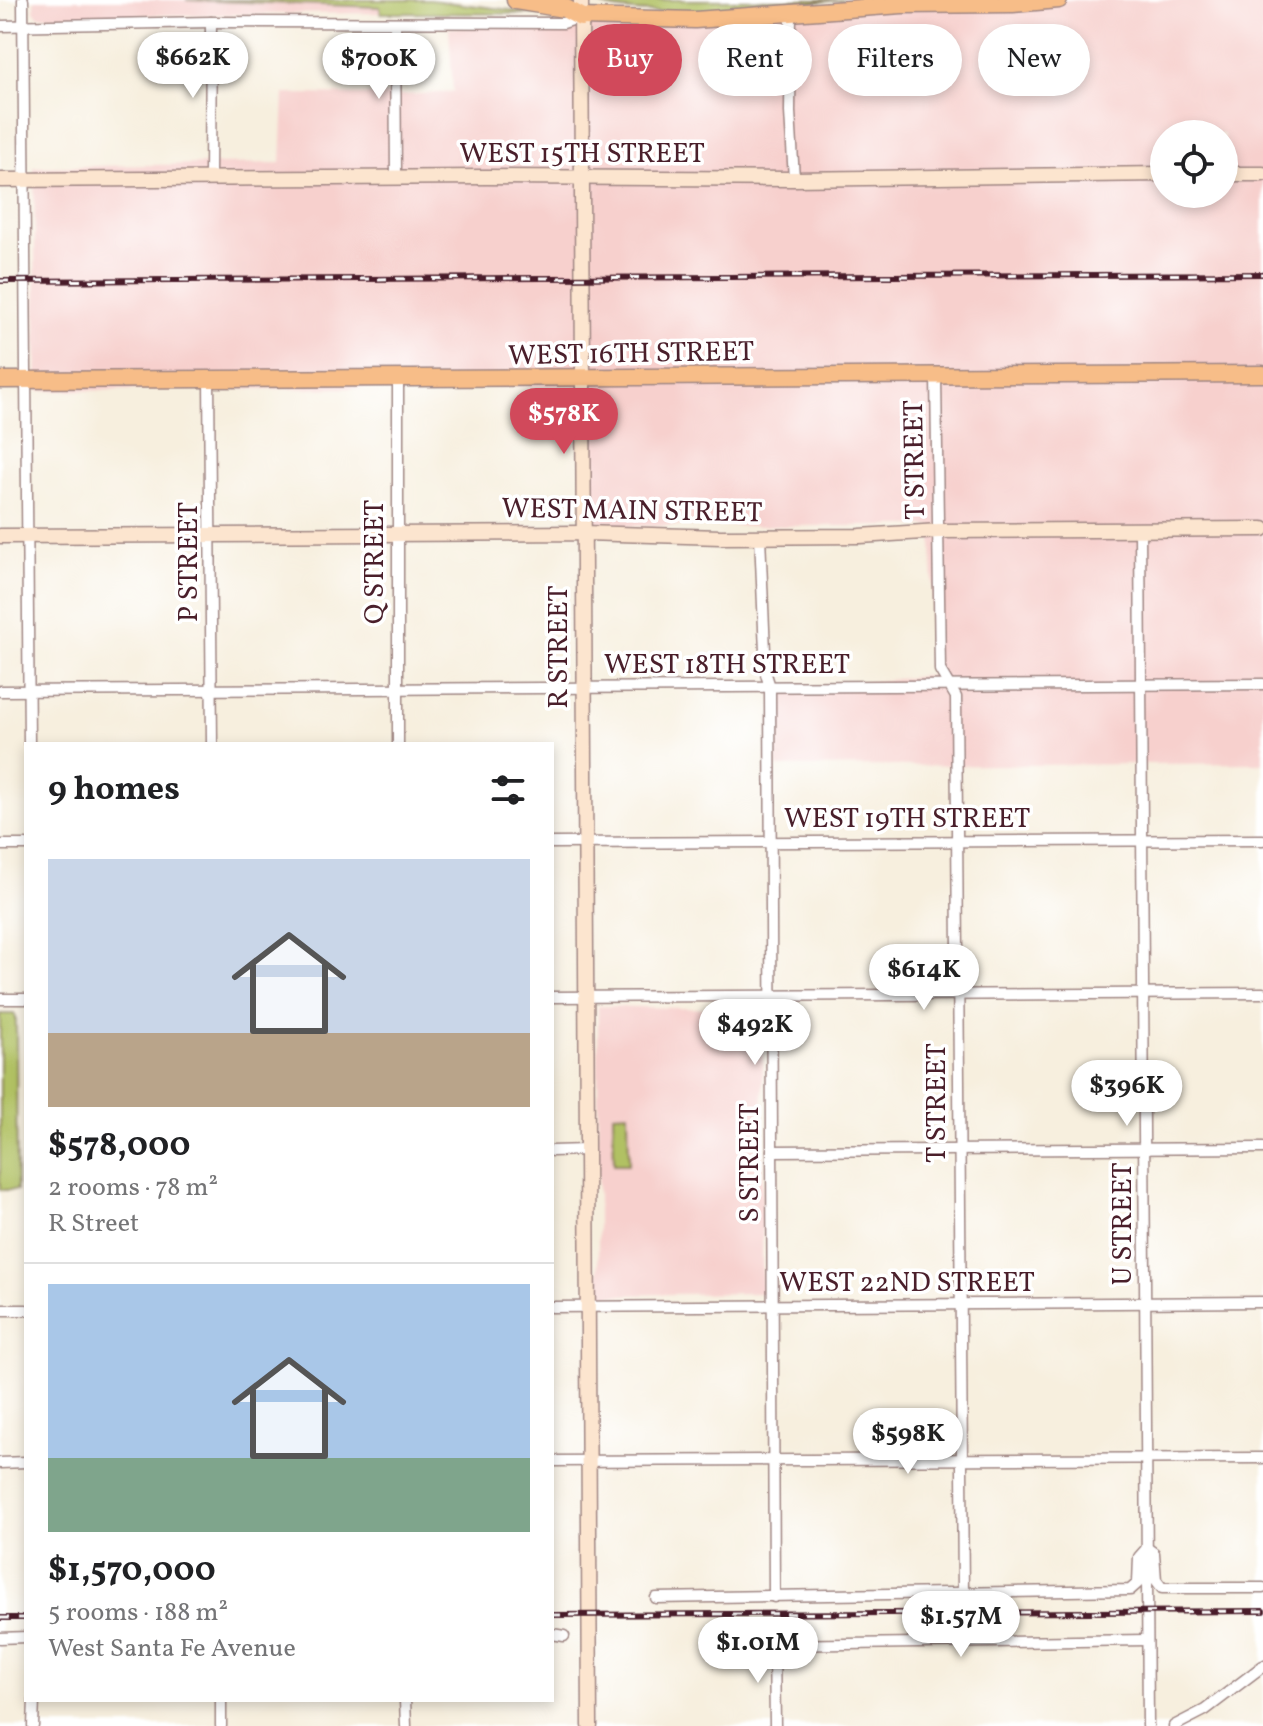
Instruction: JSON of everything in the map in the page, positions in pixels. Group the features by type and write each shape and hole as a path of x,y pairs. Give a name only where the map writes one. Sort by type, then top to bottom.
{"highway":[{"path":"516,0 581,8"}],"main road":[{"path":"581,8 695,20 902,5 1013,4 1059,0"},
{"name":"WEST 16TH STREET","path":"0,380 1263,374"}],"street":[{"path":"23,0 29,742"},
{"path":"0,26 211,22 563,23 581,8"},
{"name":"R STREET","path":"581,8 590,1726"},
{"path":"791,12 790,112 794,179"},
{"path":"210,179 211,22"},
{"path":"395,23 396,178"},
{"name":"WEST 15TH STREET","path":"0,180 794,179 1150,174"},
{"path":"1238,174 1263,174"},
{"name":"T STREET","path":"936,376 940,670 956,697 963,1595"},
{"name":"P STREET","path":"209,379 212,742"},
{"name":"Q STREET","path":"398,379 398,742"},
{"name":"WEST MAIN STREET","path":"0,536 583,533 760,537 939,531 1263,529"},
{"name":"U STREET","path":"1140,530 1148,1726"},
{"name":"S STREET","path":"760,537 766,674 770,687 774,1597"},
{"name":"WEST 18TH STREET","path":"0,691 1263,684"},
{"name":"WEST 19TH STREET","path":"554,843 1263,840"},
{"path":"0,845 24,845"},
{"path":"554,997 1263,993"},
{"path":"0,999 24,999"},
{"path":"772,1151 1263,1148"},
{"path":"554,1151 586,1150"},
{"name":"WEST 22ND STREET","path":"554,1307 1263,1302"},
{"path":"0,1310 24,1310"},
{"path":"554,1461 1263,1458"},
{"path":"0,1463 24,1462"},
{"path":"656,1598 1130,1590 1138,1583 1139,1557 1147,1548 1154,1553 1156,1580 1162,1588 1263,1588"},
{"path":"0,1638 24,1637"},
{"path":"775,1726 774,1645 1147,1640"},
{"path":"1174,1726 1205,1710 1263,1666"},
{"path":"33,1726 34,1702"},
{"path":"221,1702 221,1726"},
{"path":"405,1702 406,1726"}],"shaded area":[{"path":"34,0 186,0 381,7 381,13 38,16 34,11"},
{"path":"932,0 1263,0 1263,763 777,767 776,692 934,675 932,526 589,526 575,386 37,391 34,167 281,163 284,94 403,95 453,92 449,28 578,25 578,96 682,96 682,24 602,24"},
{"path":"598,1006 763,1010 762,1293 598,1295"}],"green space":[{"path":"186,0 430,0 542,14 381,13 380,7"},
{"path":"598,0 844,0 755,8 646,12 618,9 599,4"},
{"path":"0,1014 14,1014 16,1017 17,1190 0,1190"},
{"path":"628,1113 629,1164 614,1164 613,1114"}],"railway":[{"path":"0,281 1263,274"},
{"path":"554,1615 1263,1611"},
{"path":"0,1618 24,1618"}]}
